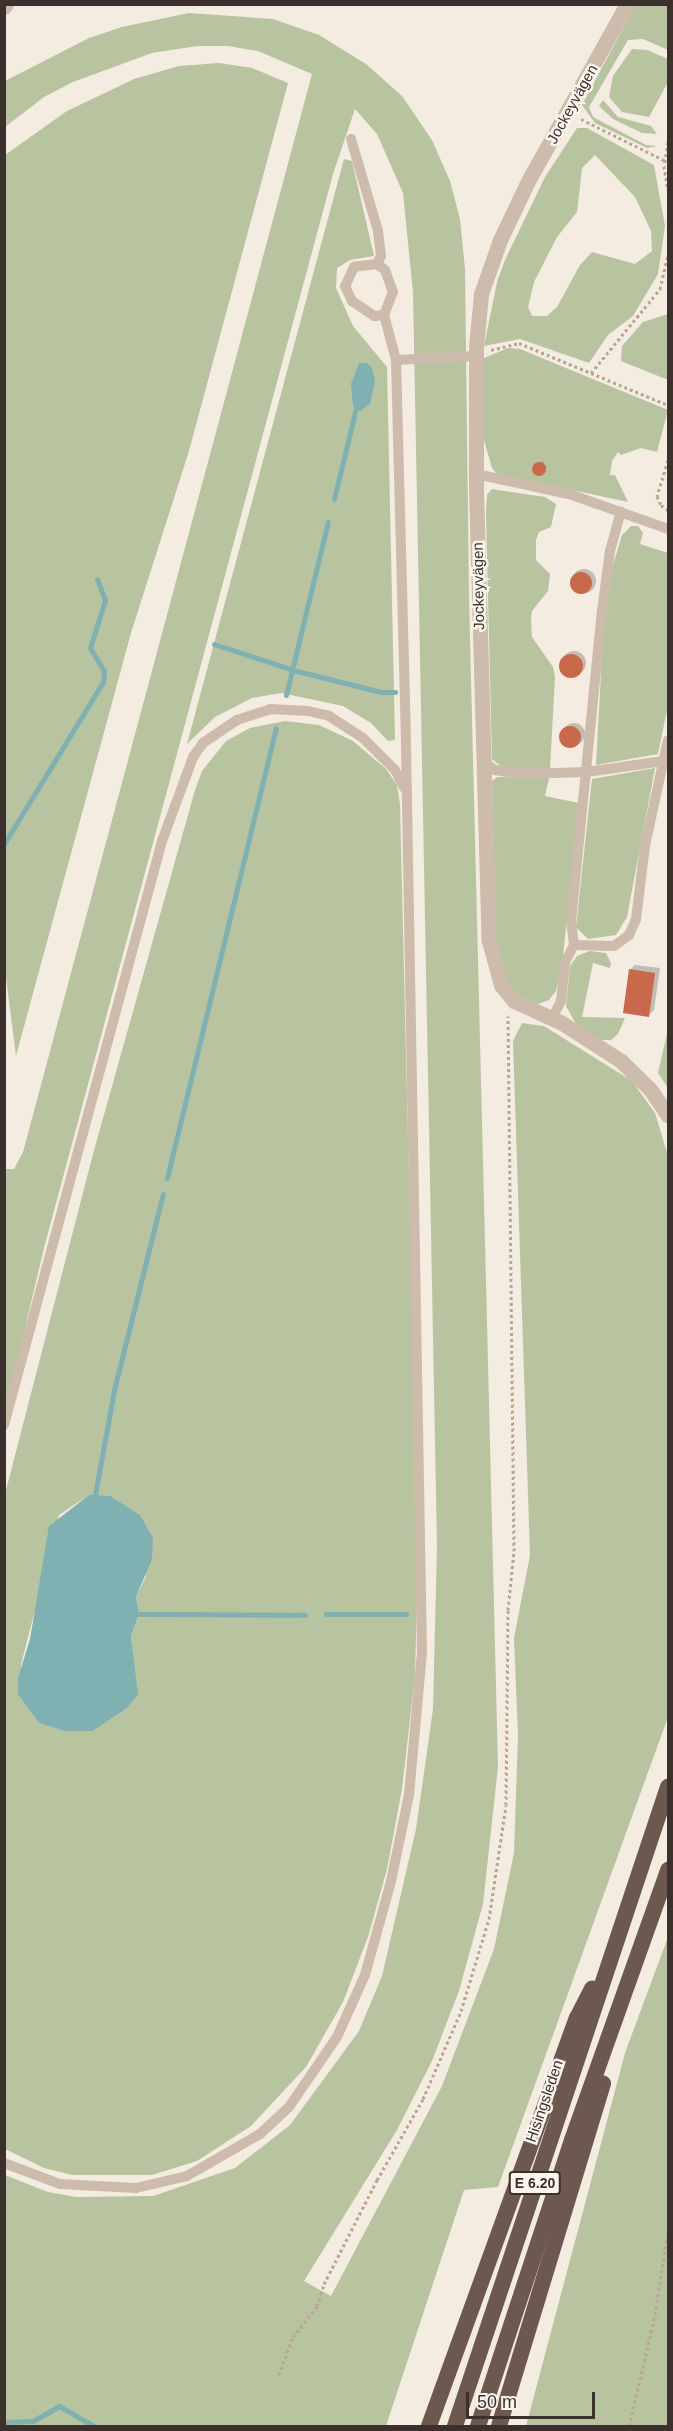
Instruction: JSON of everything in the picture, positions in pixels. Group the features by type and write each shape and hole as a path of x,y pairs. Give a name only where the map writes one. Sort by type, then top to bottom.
{"highway":[{"name":"Hisingsleden","path":"455,2427 669,1787"},
{"name":"E 6.20","path":"478,2427 639,1947 669,1870"},
{"path":"429,2427 577,2018 618,1940"},
{"path":"499,2427 592,2121 639,1947"}],"street":[{"name":"Jockeyvägen","path":"514,1000 501,985 489,941 476,474 476,356 482,294 500,240 627,4"},
{"path":"514,1000 552,1018 621,1061 650,1089 669,1116"}],"lane":[{"path":"351,139 378,231 381,256 377,264"},
{"path":"4,2163 38,2179 110,2189 163,2183 209,2165 260,2134 289,2107 337,2037 365,1975 391,1881 409,1795 422,1653 396,360 384,315 393,292 385,270 377,264 366,262 354,267 345,286 361,310 384,315"},
{"path":"396,360 476,356"},
{"path":"476,474 572,495 669,529"},
{"path":"552,1018 561,1000 565,962 574,945 571,921 602,611 610,551 621,511"},
{"path":"4,1425 162,841 193,757 203,743 237,720 270,709 308,711 329,716 363,738 395,770 405,790"},
{"path":"574,945 614,946 629,935 636,919 663,761 669,740"},
{"path":"484,762 505,773 587,772 663,761"}],"path":[{"path":"568,112 667,162"},
{"path":"669,142 667,162 669,190"},
{"path":"591,373 660,289 669,254"},
{"path":"476,356 507,343 519,343 669,405"},
{"path":"669,460 657,496 660,505 669,510"},
{"path":"279,2375 293,2337 317,2306 324,2284 377,2180 423,2099 461,2011 489,1919 506,1805 508,1610 514,1551 506,1021 514,1000"},
{"path":"628,2427 654,2320 669,2232"}],"green space":[{"path":"636,4 668,5 668,50 643,39 628,40 589,107 593,117 646,145 657,146 647,148 595,123 582,105"},
{"path":"189,13 273,19 319,35 366,64 402,96 432,140 450,181 460,219 465,269 469,597 498,1767 483,1904 459,1991 432,2061 397,2130 304,2281 331,2296 442,2086 494,1949 514,1853 518,1736 514,1638 530,1555 513,1041 522,1023 544,1026 632,1081 655,1113 668,1156 668,1717 498,2187 464,2190 386,2426 4,2426 5,2175 48,2192 77,2197 153,2196 235,2168 290,2125 359,2031 382,1976 416,1829 433,1709 437,1545 413,292 403,193 377,134 355,109 333,174 44,1248 5,1412 5,1169 14,1169 23,1152 312,74 258,51 228,46 197,46 152,53 73,82 44,97 5,127 5,81 89,38 122,27"},
{"path":"632,49 647,50 668,59 668,82 649,117 622,112 609,97 613,76"},
{"path":"219,63 252,68 288,83 189,451 131,633 16,1056 4,962 5,155 67,111 134,79 179,66"},
{"path":"603,100 618,117 651,126 657,134 642,133 613,119 599,106"},
{"path":"577,128 587,128 654,165 665,226 658,274 633,316 608,335 589,363 520,339 484,346 497,282 505,260 545,177","holes":["595,155 635,197 651,231 652,251 635,264 592,252 580,265 557,307 547,316 532,316 528,307 534,282 557,237 577,212 582,168"]},
{"path":"344,159 352,161 374,256 350,260 337,268 336,288 353,326 387,367 395,740 388,741 371,723 343,706 281,693 252,698 215,717 187,744"},
{"path":"668,314 668,380 621,361 622,346 643,322"},
{"path":"508,348 520,349 668,410 657,452 641,448 621,455 618,452 612,461 610,475 615,475 628,502 497,474 492,468 484,440 484,358"},
{"path":"492,489 545,497 556,504 551,527 539,532 536,540 536,560 550,574 548,591 532,611 531,619 532,637 553,667 555,677 550,769 504,769 492,759 486,514 487,495"},
{"path":"631,526 638,526 643,533 640,544 668,553 668,705 658,754 596,765 604,619 613,565 622,535"},
{"path":"285,721 319,725 353,741 386,769 397,785 400,804 418,1555 415,1676 402,1789 387,1869 368,1937 343,2002 306,2067 251,2126 197,2161 152,2175 72,2175 44,2168 5,2149 5,1494 93,1154 195,790 202,771 226,741 250,728","holes":["89,1495 146,1576 136,1597 139,1614 131,1636 137,1695 126,1709 93,1731 39,1723 31,1711 21,1665 59,1515"]},
{"path":"655,768 627,917 616,935 588,939 576,927 592,779"},
{"path":"497,777 549,778 545,796 579,803 563,956 556,991 549,1000 538,1004 526,1001 509,987 496,957 492,781"},
{"path":"590,951 606,953 611,963 610,968 593,963 582,1017 625,1018 618,1034 611,1040 601,1040 576,1024 566,1006 570,966 577,956"},
{"path":"668,1029 668,1088 658,1073"},
{"path":"668,1937 668,2426 526,2426 625,2053"}],"water":[{"path":"359,363 367,363 372,368 375,381 370,404 360,411 353,406 351,384"},
{"path":"89,1495 110,1496 140,1515 153,1538 152,1559 136,1597 139,1614 131,1636 138,1695 126,1709 93,1731 65,1731 39,1723 18,1694 18,1678 30,1639 49,1526"}],"building":[{"path":"536,462 542,462 546,469 542,476 536,476 532,472 532,466"},
{"path":"581,572 589,575 592,583 589,591 581,594 573,591 570,583 573,575"},
{"path":"571,654 579,658 583,666 579,674 571,678 563,674 559,666 563,658"},
{"path":"566,726 574,726 581,733 581,741 574,748 566,748 559,741 559,733"},
{"path":"629,969 655,973 649,1017 623,1013"}],"waterway":[{"path":"334,499 356,408"},
{"path":"286,695 328,522"},
{"path":"4,844 103,682 104,671 90,648 105,600 97,579"},
{"path":"214,644 293,670 381,692 395,692"},
{"path":"167,1178 276,728"},
{"path":"95,1495 114,1390 163,1194"},
{"path":"139,1614 305,1615"},
{"path":"326,1614 406,1614"},
{"path":"4,2422 33,2421 59,2406 93,2426"}]}
